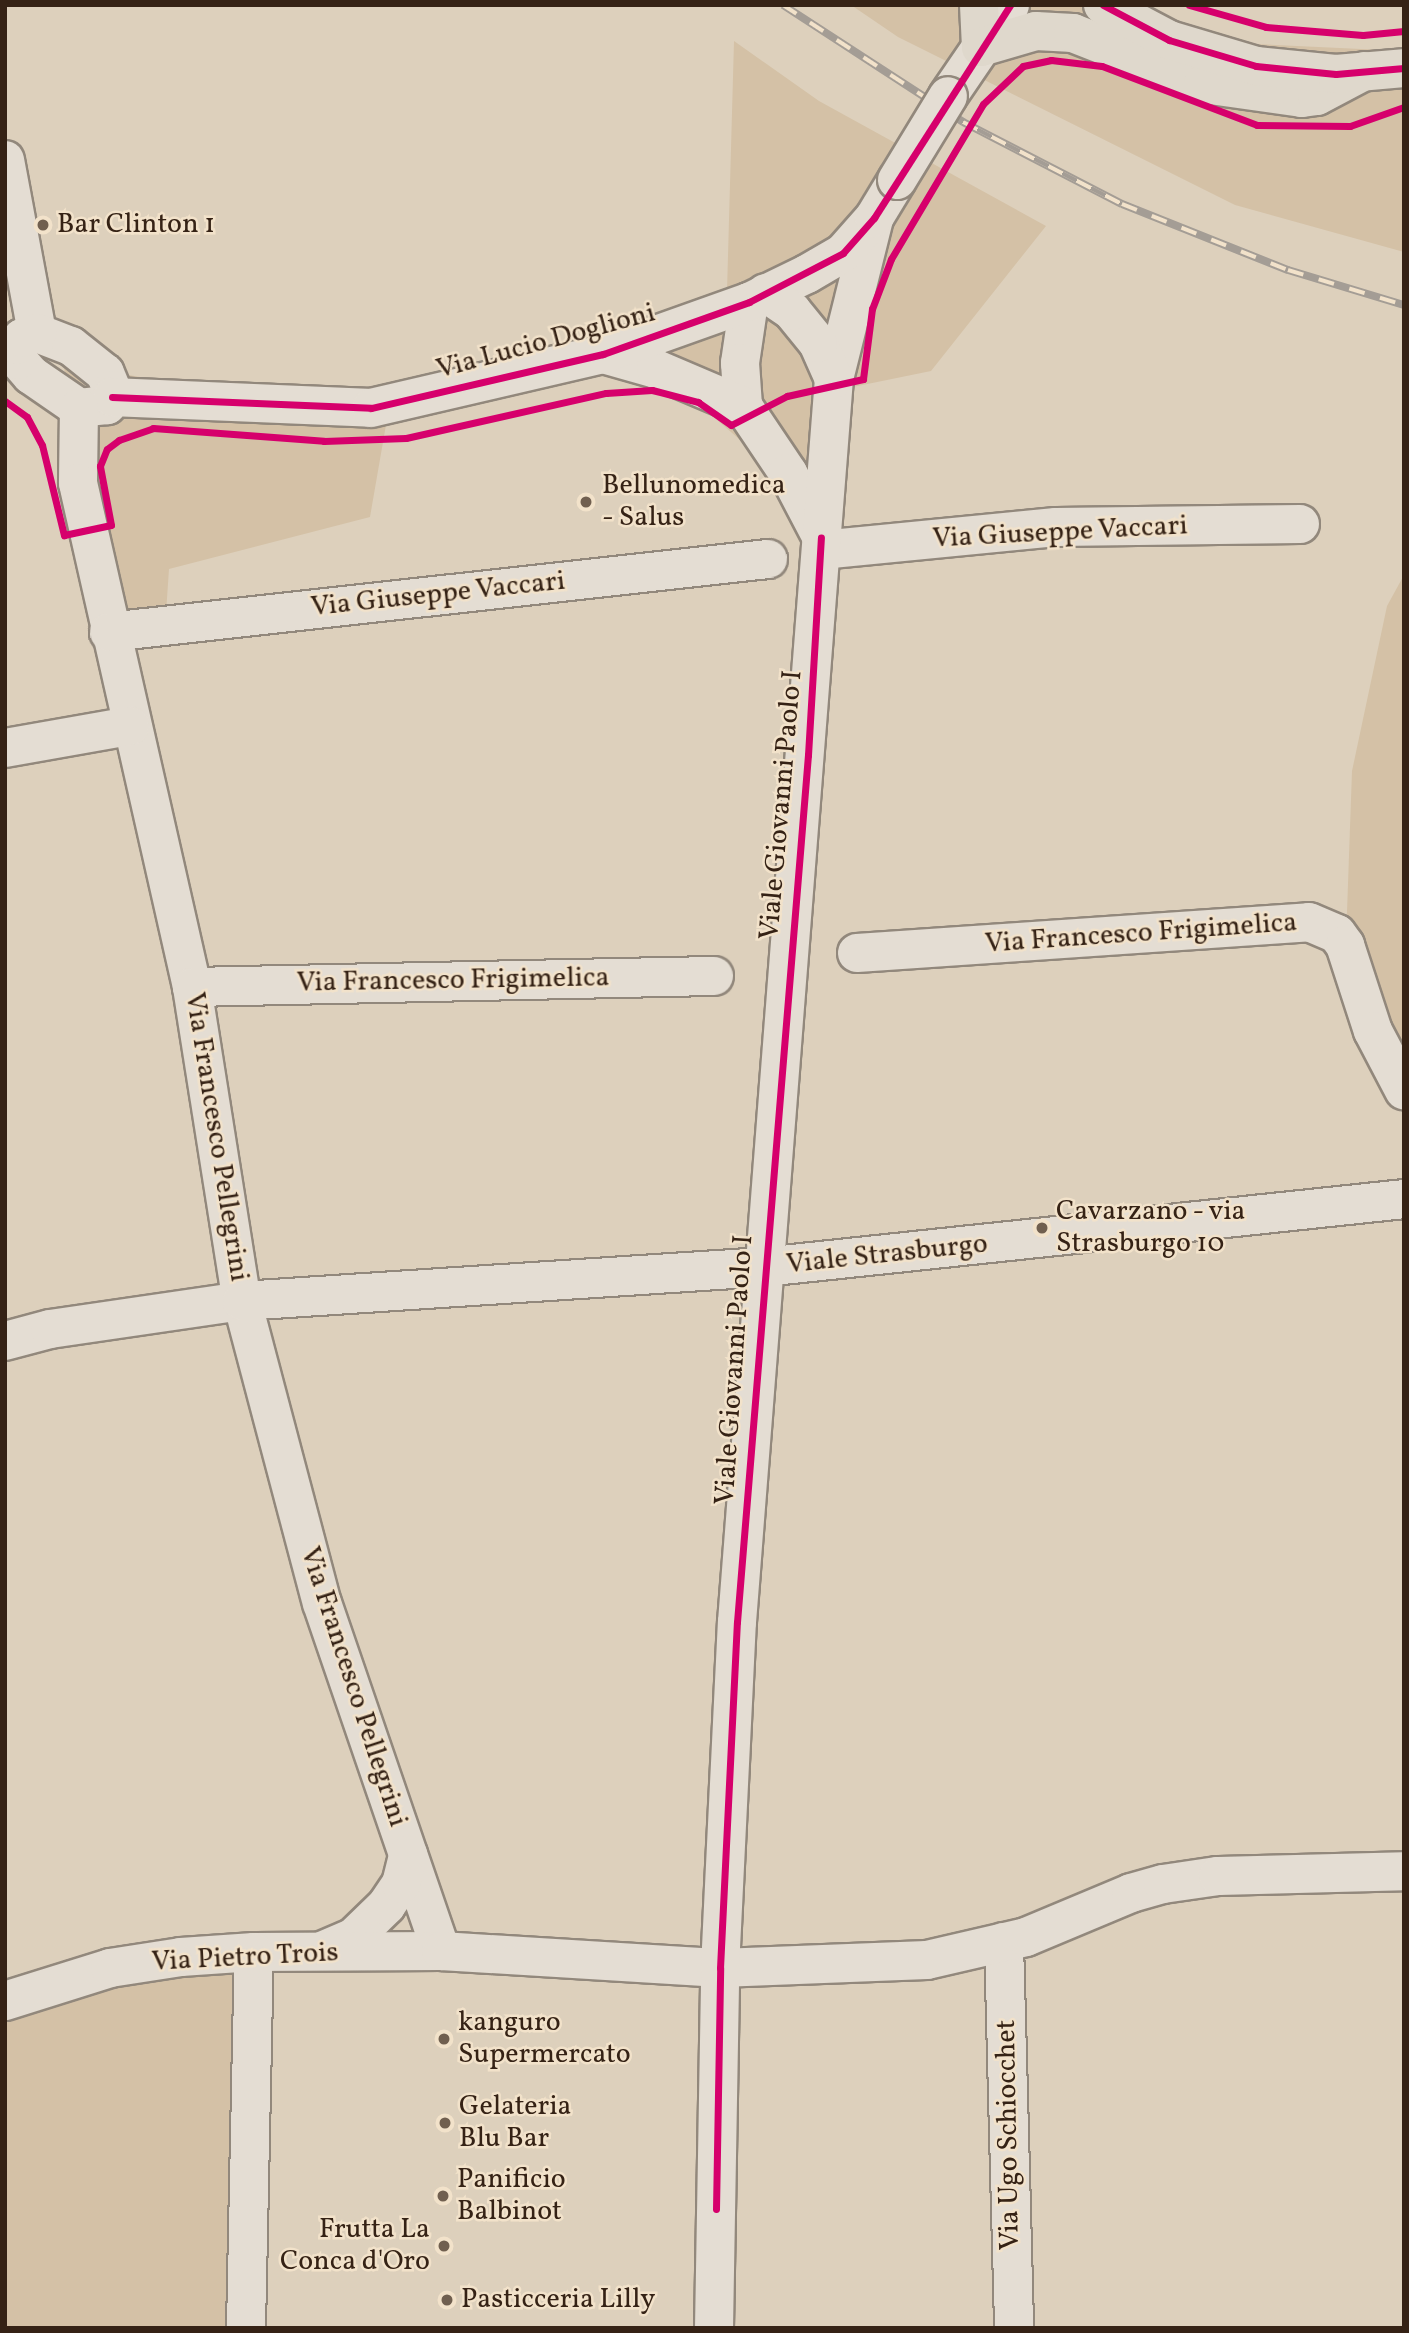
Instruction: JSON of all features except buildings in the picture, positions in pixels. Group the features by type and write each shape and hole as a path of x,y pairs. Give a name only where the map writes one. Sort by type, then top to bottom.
{"main road":[{"path":"972,61 979,5"},
{"path":"1103,5 1169,40 1214,57 1292,72 1404,68"},
{"path":"972,61 1036,31 1073,33 1202,84 1302,99 1317,96 1364,71"}],"street":[{"name":"Via Lucio Doglioni","path":"96,403 371,408 603,354 757,298 843,253 874,218 1010,5"},
{"path":"5,160 19,347 43,386 96,403 110,382 95,364 57,338 19,347"},
{"path":"834,379 874,218"},
{"path":"757,298 740,363 743,406 788,473 821,543"},
{"name":"Viale Giovanni Paolo I","path":"714,2328 720,1968 737,1622 834,379 818,343 792,311 757,298"},
{"path":"603,354 656,369 743,406"},
{"name":"Via Francesco Pellegrini","path":"96,403 78,483 130,726 192,986 243,1301 322,1603 441,1951"},
{"name":"Via Giuseppe Vaccari","path":"821,543 1056,527 1300,524"},
{"name":"Via Giuseppe Vaccari","path":"109,632 768,558"},
{"path":"5,748 130,726"},
{"name":"Via Francesco Frigimelica","path":"857,953 1309,922 1336,934 1345,945 1373,1031 1404,1090"},
{"name":"Via Francesco Frigimelica","path":"192,986 714,976"},
{"name":"Viale Strasburgo","path":"5,1341 50,1329 243,1301 764,1268 1404,1199"},
{"name":"Via Francesco Pellegrini","path":"321,1952 354,1937 386,1906 401,1884 408,1855"},
{"path":"720,1968 927,1960 1004,1942 1163,1884 1218,1876 1404,1871"},
{"name":"Via Ugo Schiocchet","path":"1004,1942 1014,2328"},
{"name":"Via Pietro Trois","path":"5,2001 110,1968 181,1956 254,1952 441,1951 720,1968"},
{"path":"246,2328 254,1952"}],"shaded area":[{"path":"851,5 1128,5 1193,41 1404,51 1404,252 1235,205 898,37"},
{"path":"734,41 819,101 1046,226 931,371 843,389 824,556 794,487 639,352 726,327"},
{"path":"64,364 387,419 370,517 169,569 166,613 96,626 77,543"},
{"path":"1404,575 1404,1073 1346,940 1352,771 1387,606"},
{"path":"238,1962 230,2328 5,2328 5,2002"}],"railway":[{"path":"783,5 963,122 1122,204 1288,270 1404,305"}],"cycle path":[{"path":"112,397 371,408 603,354 749,302 843,253 874,218 1010,5"},
{"path":"1103,5 1169,40 1256,66 1336,74 1404,68"},
{"path":"1189,5 1266,27 1363,35 1404,31"},
{"path":"5,401 27,417 42,445 64,535 111,525 100,466 107,449 119,440 153,428 324,441 406,438 606,393 652,390 698,402 731,425 787,396 863,379 872,309 891,259 983,104 1023,66 1051,60 1102,66 1257,125 1350,126 1404,107"},
{"path":"716,2209 720,1968 737,1622 808,755 821,537"}],"place":[{"name":"Bar Clinton 1","path":"43,225"},
{"name":"Bellunomedica - Salus","path":"586,502"},
{"name":"Cavarzano - via Strasburgo 10","path":"1042,1228"},
{"name":"kanguro Supermercato","path":"444,2039"},
{"name":"Gelateria Blu Bar","path":"445,2123"},
{"name":"Panificio Balbinot","path":"443,2196"},
{"name":"Frutta La Conca d'Oro","path":"444,2246"},
{"name":"Pasticceria Lilly","path":"447,2300"}]}
